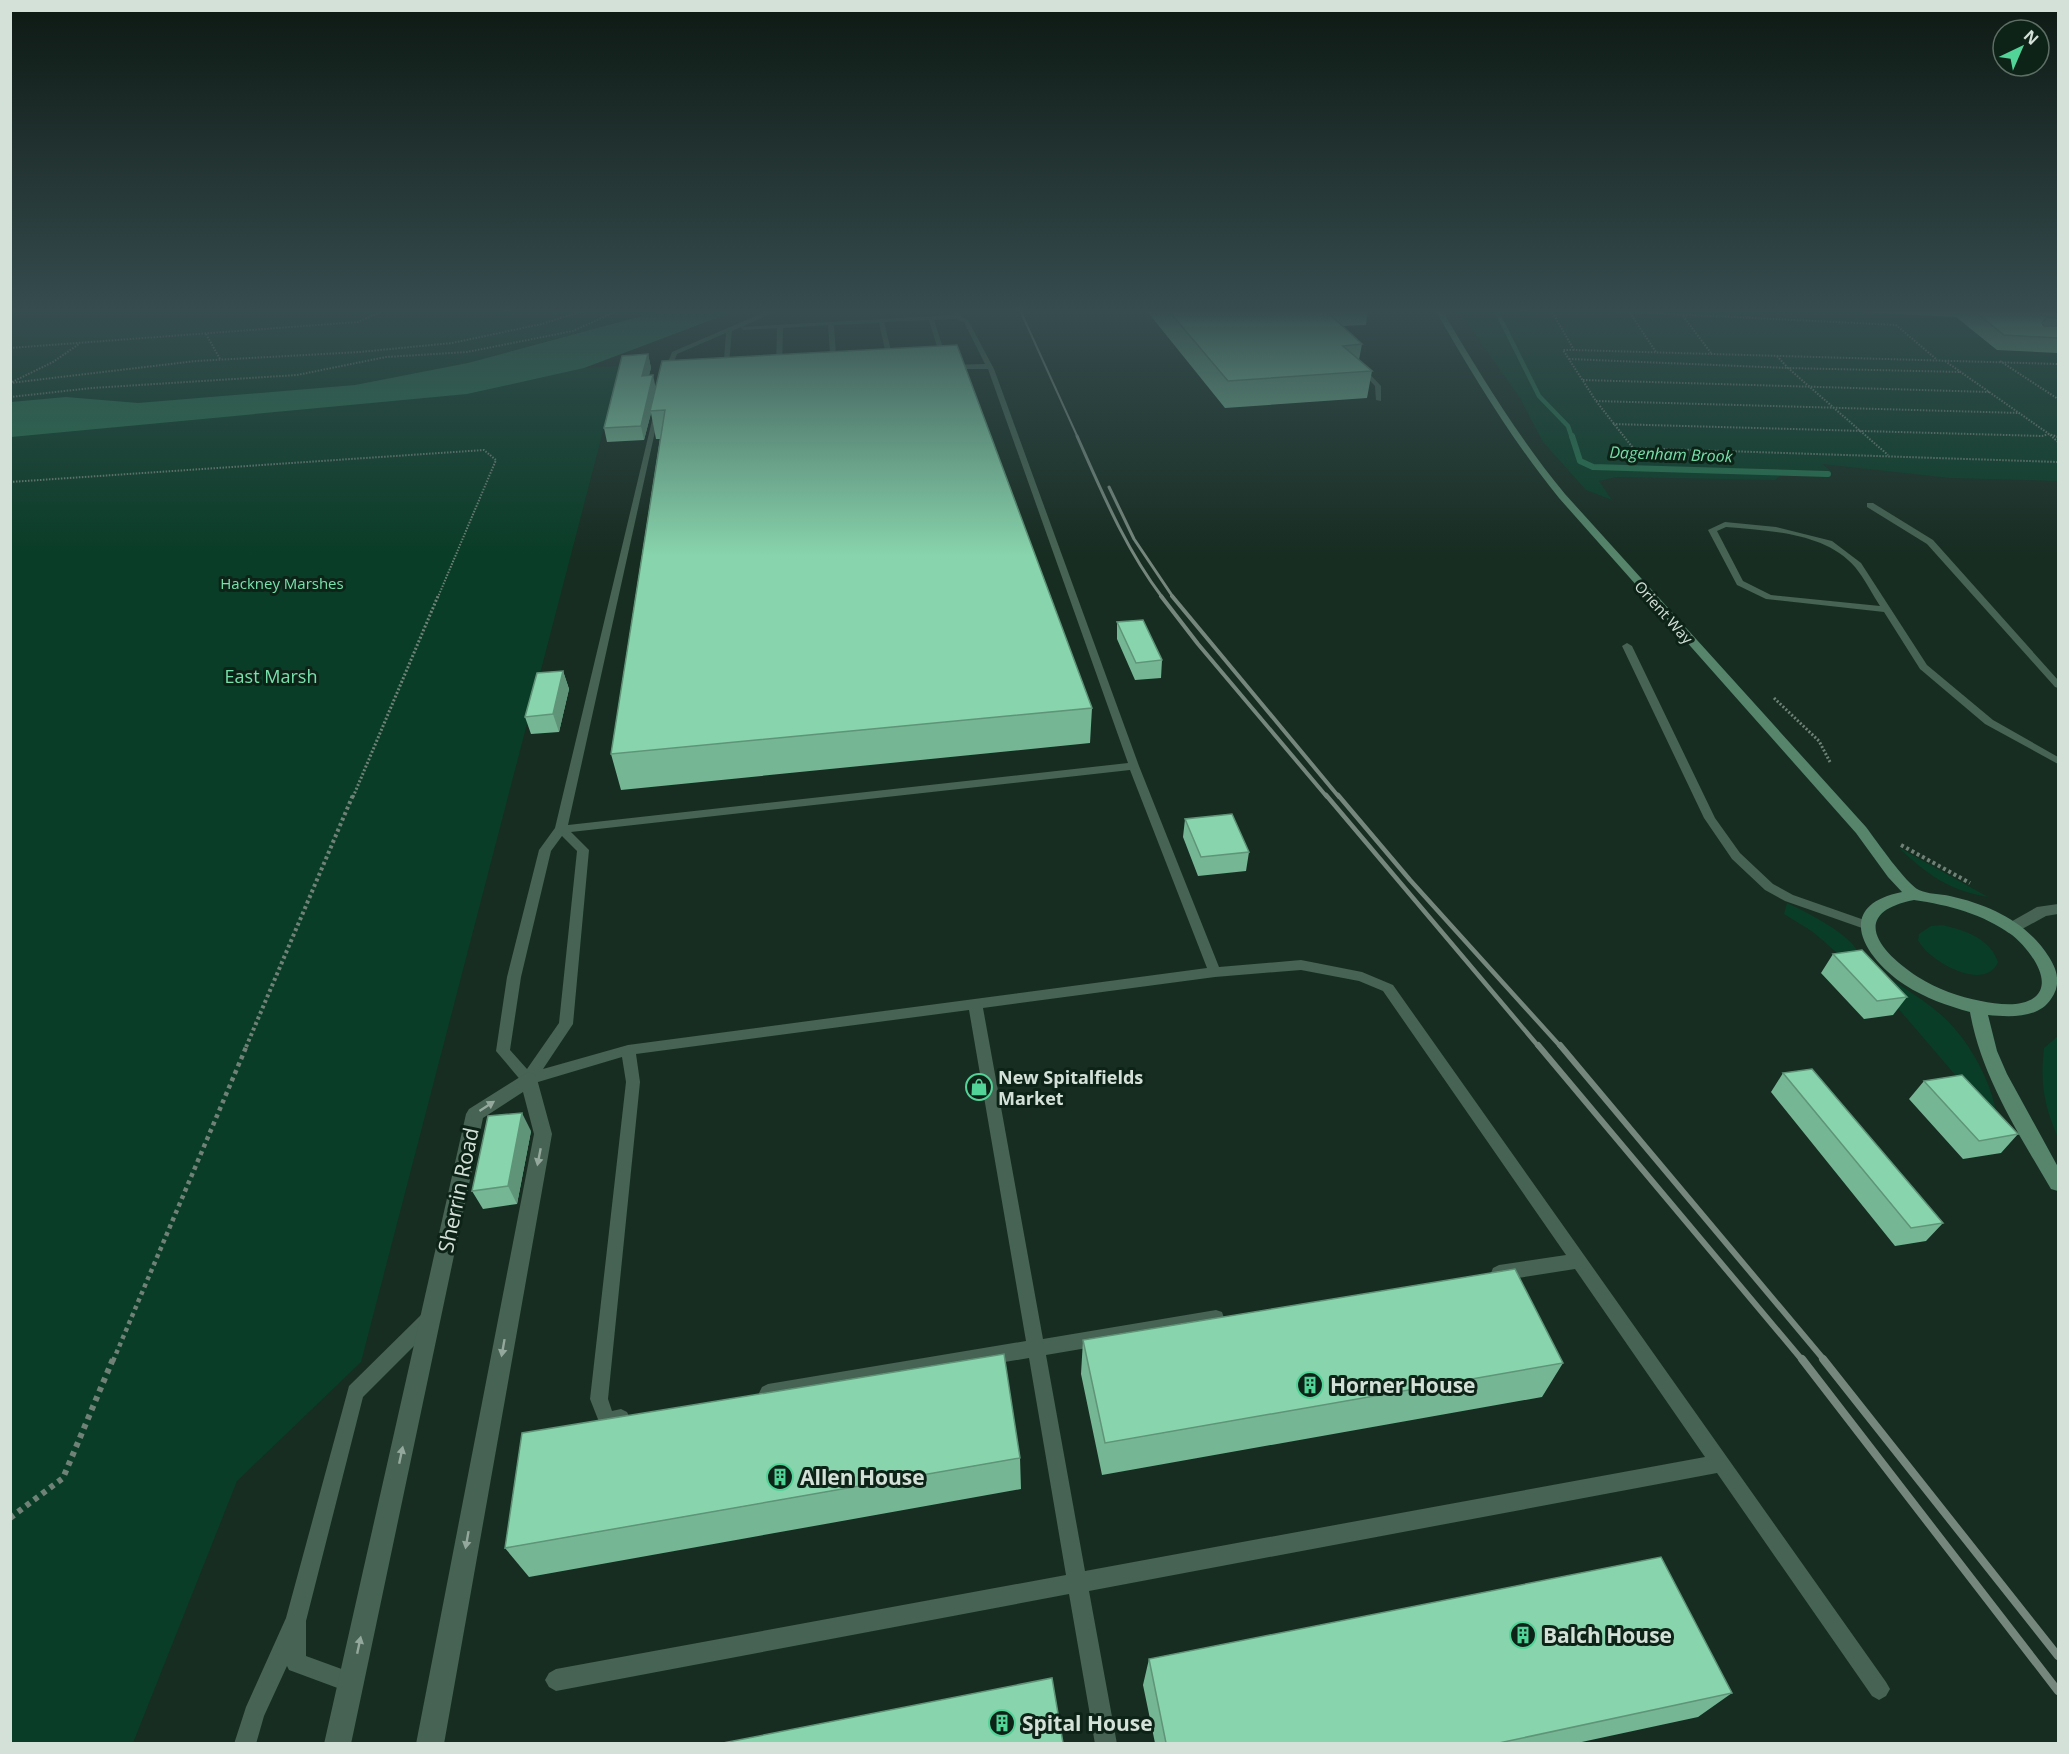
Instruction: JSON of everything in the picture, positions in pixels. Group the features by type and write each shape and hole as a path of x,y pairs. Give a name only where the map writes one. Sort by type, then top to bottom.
{"street":[{"name":"Orient Way","path":"1487,392 1536,464 1562,496 1861,830 1893,873 1914,895"},
{"path":"1914,895 1956,902 1981,911 2013,928 2043,955 2056,987 2042,1003 2024,1010 1998,1011 1978,1008 1934,993 1897,971 1873,944 1866,926 1870,912 1883,901 1914,895"},
{"path":"2013,928 2042,911 2058,909"},
{"path":"1978,1008 1979,1024 2002,1080 2058,1183"},
{"path":"430,1743 543,1134 528,1079"},
{"name":"Sherrin Road","path":"337,1743 475,1114 528,1079"}],"lane":[{"path":"999,392 1134,766 1215,972"},
{"path":"1378,392 1379,400"},
{"path":"528,1079 503,1050 514,977 545,850 561,829 660,395"},
{"path":"1870,505 1930,542 2058,686"},
{"path":"1888,610 1769,597 1740,583 1712,530 1725,524 1776,529 1829,543 1858,565 1888,610 1923,667 1989,722 2058,761"},
{"path":"1627,646 1710,818 1736,856 1769,887 1789,898 1866,926"},
{"path":"561,829 1134,766"},
{"path":"528,1079 566,1024 582,850 561,829"},
{"path":"528,1079 628,1050 1215,972 1301,964 1362,977 1388,988 1879,1689"},
{"path":"975,1003 1106,1743"},
{"path":"628,1050 633,1082 599,1399 607,1421 642,1415"},
{"path":"1486,1275 1579,1261"},
{"path":"244,1743 296,1621 355,1392 431,1316"},
{"path":"746,1397 1230,1316"},
{"path":"556,1680 1721,1463"},
{"path":"296,1621 296,1664 351,1682"}],"path":[{"path":"10,397 57,392"},
{"path":"1590,392 1633,448 2058,462"},
{"path":"1816,392 1889,456"},
{"path":"1985,392 1989,392 2020,413 2058,442"},
{"path":"1596,401 2020,413"},
{"path":"1613,424 2042,436 2049,434 2058,438"},
{"path":"10,482 484,450 496,460 63,1478 10,1518"}],"green space":[{"name":"East Marsh","path":"11,392 613,392 361,1362 237,1481 133,1743 11,1744"},
{"path":"1516,392 2058,392 2058,481 1950,478 1822,464 1831,471 1787,470 1775,480 1616,477 1599,481 1612,500 1586,490 1543,442"},
{"path":"1898,847 1988,897 1961,890 1939,880"},
{"path":"1787,903 1818,919 1850,941 1867,962 1931,1006 1950,1023 1979,1064 1992,1095 1998,1125 1891,1000 1813,932 1784,914"},
{"path":"1942,925 1983,941 1998,962 1991,971 1981,975 1957,971 1933,957 1918,940 1919,934 1931,926"},
{"path":"2058,1036 2058,1138 2046,1105 2043,1073 2044,1048"}],"shaded area":[{"path":"272,392 477,392 11,437 11,402 66,397 138,403"}],"building":[{"path":"613,392 649,392 641,426 604,428"},
{"path":"655,392 974,392 1092,708 611,754 665,410 650,411"},
{"path":"1143,620 1162,660 1136,663 1117,622"},
{"path":"563,671 553,714 525,717 537,673"},
{"path":"1232,814 1249,852 1201,857 1185,819"},
{"path":"1862,950 1907,997 1877,1001 1833,954"},
{"path":"1812,1069 1943,1223 1911,1228 1783,1073"},
{"path":"1962,1075 2018,1134 1979,1141 1924,1081"},
{"path":"522,1113 508,1186 472,1191 488,1116"},
{"name":"Horner House","path":"1515,1269 1563,1363 1105,1443 1083,1340"},
{"name":"Allen House","path":"1004,1354 1020,1458 505,1548 522,1433"},
{"name":"Balch House","path":"1661,1557 1732,1693 1499,1743 1166,1743 1149,1659"},
{"path":"1052,1678 1063,1743 723,1743"}],"waterway":[{"name":"Dagenham Brook","path":"1537,392 1568,426 1572,438"},
{"name":"Dagenham Brook","path":"1572,436 1580,461 1593,467 1828,474"}],"railway":[{"path":"1057,392 1078,438"},
{"path":"1077,436 1125,539 1162,597"},
{"path":"1109,487 1134,539 1173,597"},
{"path":"1161,596 1198,644 1327,797"},
{"path":"1172,596 1339,797"},
{"path":"1326,795 1539,1047"},
{"path":"1338,795 1410,880 1561,1047"},
{"path":"1538,1045 1803,1361"},
{"path":"1560,1045 1825,1361"},
{"path":"1802,1359 2058,1691"},
{"path":"1823,1359 2058,1656"}],"place":[{"name":"New Spitalfields Market","path":"979,1087"},
{"name":"Horner House","path":"1310,1385"},
{"name":"Allen House","path":"780,1477"},
{"name":"Balch House","path":"1523,1635"},
{"name":"Spital House","path":"1002,1723"}],"park label":[{"name":"Hackney Marshes","path":"282,583"}]}
